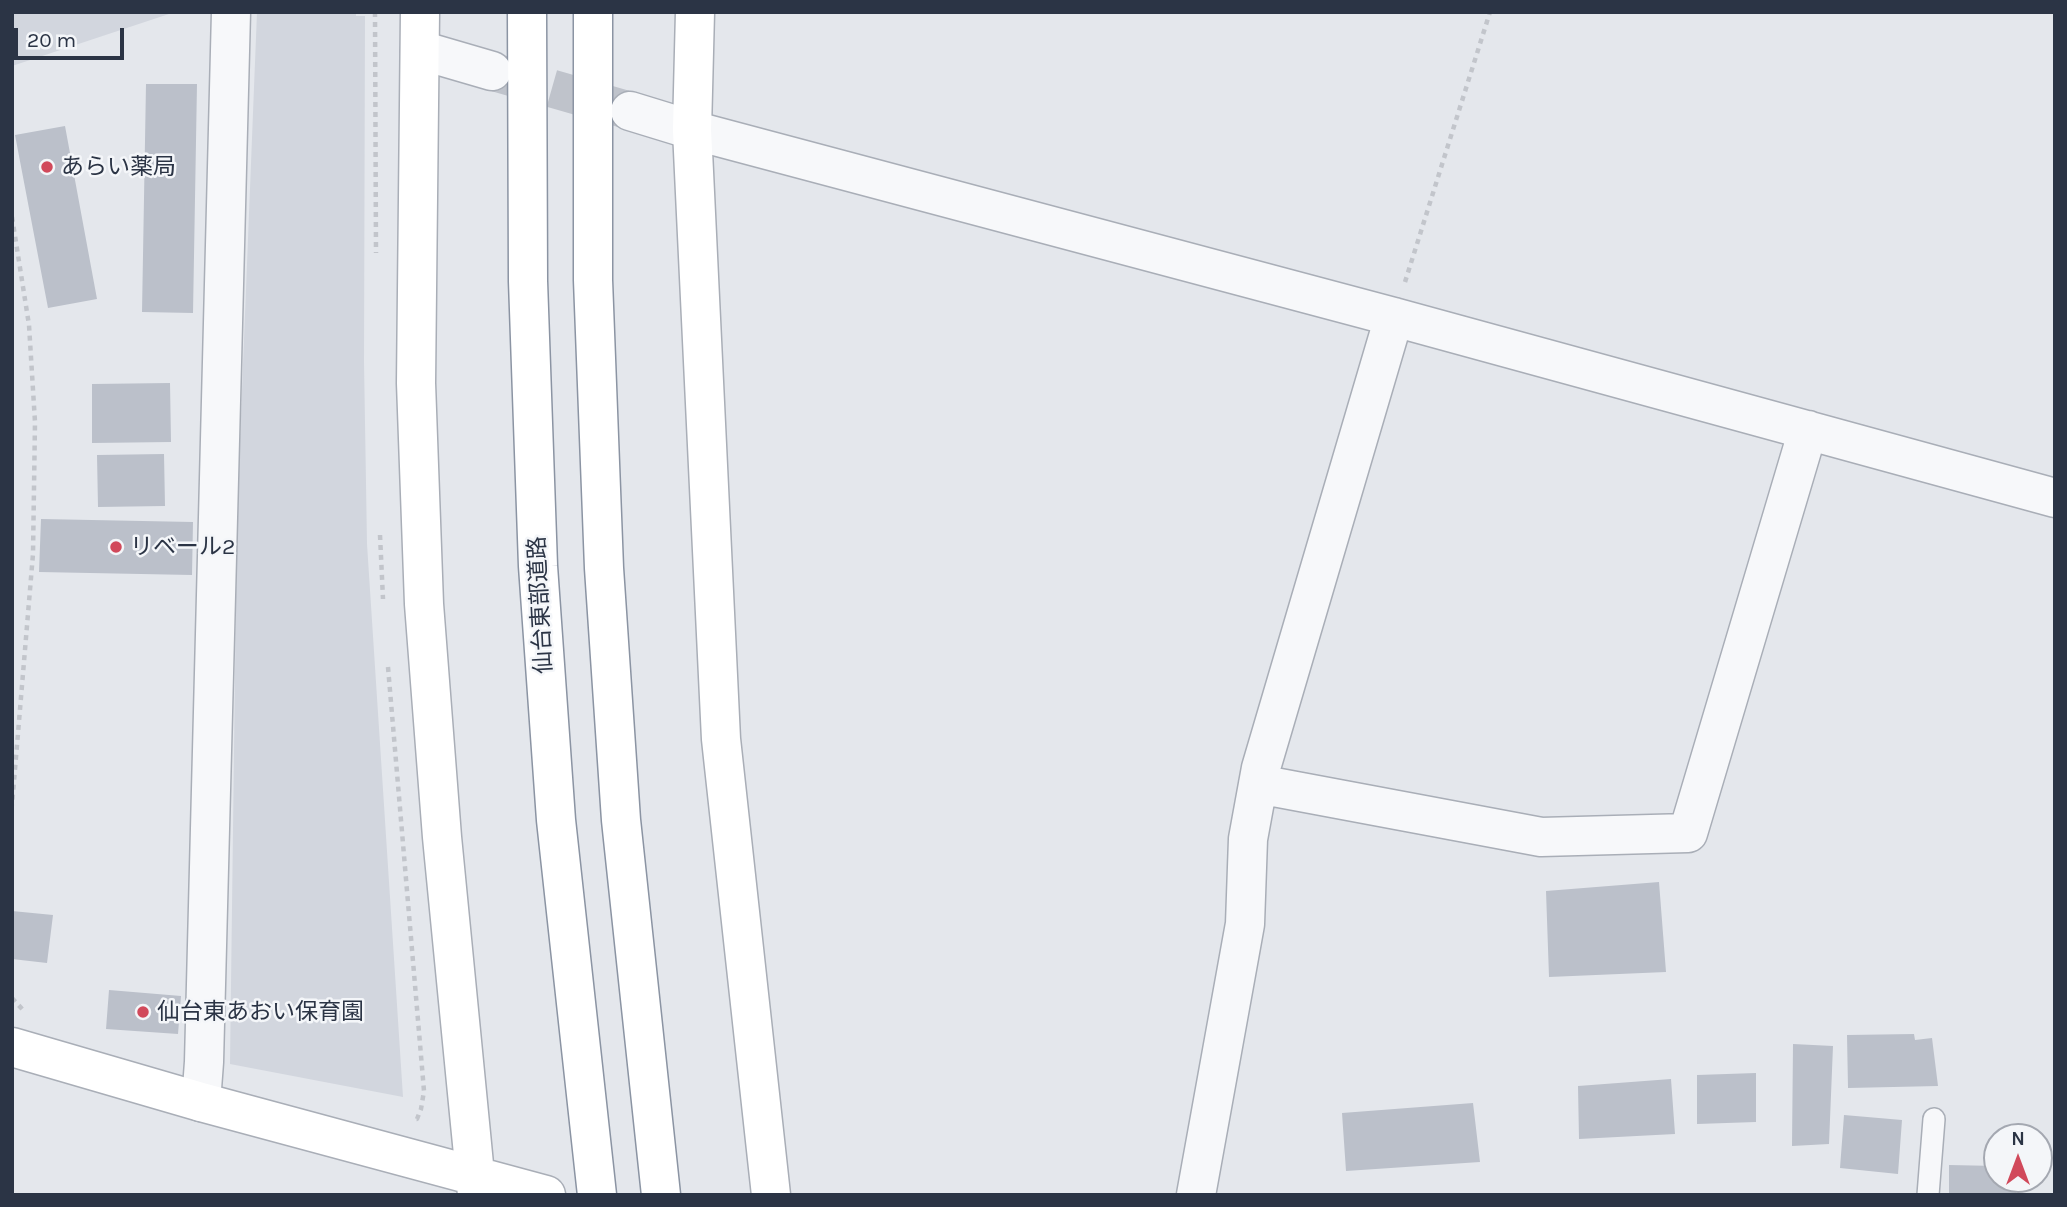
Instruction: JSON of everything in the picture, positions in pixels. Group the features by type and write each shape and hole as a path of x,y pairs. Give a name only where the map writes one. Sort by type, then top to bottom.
{"main road":[{"path":"420,12 416,383 425,604 442,837 476,1186"},
{"name":"仙台東部道路","path":"527,12 528,281 538,566 556,820 597,1195"},
{"path":"593,12 593,280 604,568 621,820 661,1195"},
{"path":"695,12 692,130 721,739 771,1195"},
{"path":"12,1047 476,1186 547,1195"}],"street":[{"path":"201,1102 232,12"},
{"path":"420,50 492,71"},
{"path":"630,111 2055,498"},
{"path":"1196,1195 1245,924 1248,839 1258,784 1394,317"},
{"path":"1258,784 1541,837 1688,832 1808,430"}],"lane":[{"path":"1928,1195 1934,1119"}],"path":[{"path":"375,12 376,265"},
{"path":"1394,317 1490,12"},
{"path":"12,217 29,325 35,422 33,554 12,805"},
{"path":"380,524 383,607"},
{"path":"387,662 424,1100 417,1119 404,1121"}],"shaded area":[{"path":"12,12 175,12 12,66"},
{"path":"257,12 356,12 356,16 365,16 364,362 367,544 403,1097 230,1064 237,516"}],"building":[{"path":"146,84 197,84 193,313 142,312"},
{"path":"65,126 97,299 48,308 15,135"},
{"path":"170,383 171,442 92,443 92,384"},
{"path":"164,454 165,506 98,507 97,455"},
{"name":"リベール2","path":"41,519 193,522 192,575 39,572"},
{"path":"1659,882 1666,972 1549,977 1546,891"},
{"path":"12,911 53,915 47,963 12,959"},
{"name":"仙台東あおい保育園","path":"109,990 181,996 178,1034 106,1029"},
{"path":"1914,1034 1915,1040 1932,1038 1938,1086 1848,1088 1847,1035"},
{"path":"1793,1044 1833,1046 1829,1144 1792,1146"},
{"path":"1756,1073 1756,1122 1697,1124 1697,1075"},
{"path":"1671,1079 1675,1134 1579,1139 1578,1086"},
{"path":"1473,1103 1480,1162 1346,1171 1342,1113"},
{"path":"1844,1115 1902,1120 1898,1174 1840,1168"},
{"path":"1949,1165 1983,1166 1983,1193 2016,1193 2016,1195 1949,1195"}],"tunnel":[{"path":"497,73 624,109"}],"place":[{"name":"あらい薬局","path":"47,167"},
{"name":"リベール2","path":"116,547"},
{"name":"仙台東あおい保育園","path":"143,1012"}]}
